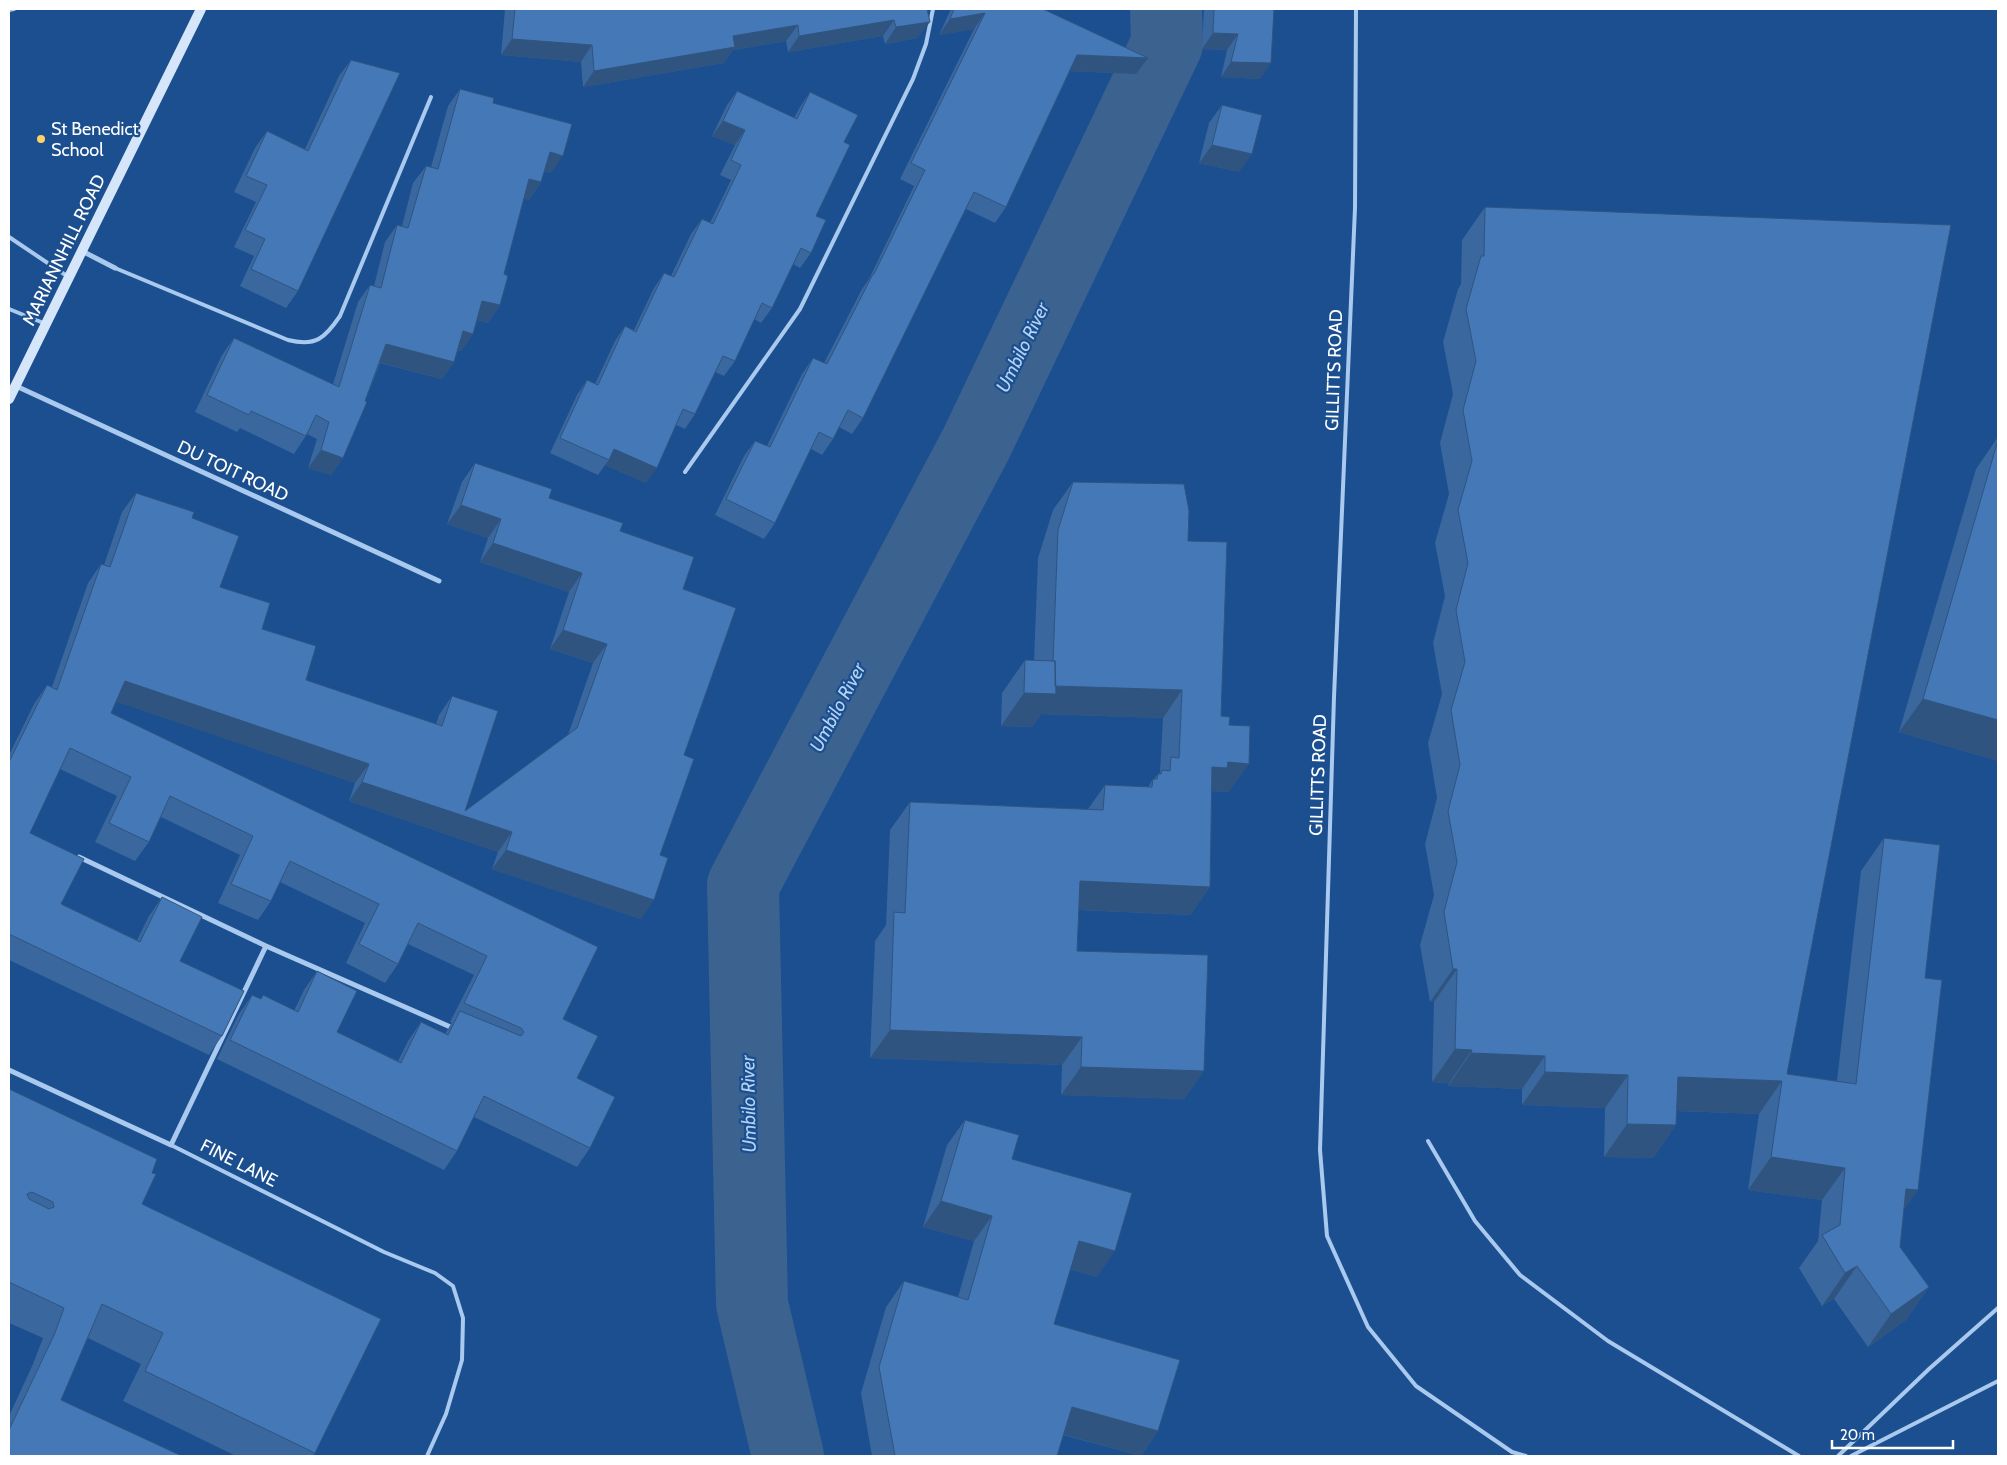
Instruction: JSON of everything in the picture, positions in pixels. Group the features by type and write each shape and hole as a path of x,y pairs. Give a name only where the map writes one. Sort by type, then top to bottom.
{"street":[{"name":"MARIANNHILL ROAD","path":"9,399 201,9"},
{"path":"82,251 115,268"},
{"name":"DU TOIT ROAD","path":"16,385 439,581"},
{"path":"71,853 266,946 462,1032"},
{"path":"171,1145 266,946"},
{"name":"FINE LANE","path":"9,1070 171,1145"}],"lane":[{"path":"9,10 14,9"},
{"path":"685,472 800,309 913,79 926,44 933,9"},
{"name":"GILLITTS ROAD","path":"1356,9 1355,208 1334,697 1320,1150 1327,1236 1368,1327 1416,1386 1512,1452 1526,1456"},
{"path":"115,268 288,340 303,344 320,340 340,316 431,97"},
{"path":"9,237 69,277"},
{"path":"9,309 46,324"},
{"path":"1428,1141 1475,1221 1520,1275 1608,1341 1799,1456"},
{"name":"FINE LANE","path":"171,1145 384,1252 435,1273 453,1286 463,1318 462,1360 446,1414 426,1456"},
{"path":"1838,1456 1929,1369 1998,1308"},
{"path":"1851,1456 1998,1381"}],"building":[{"path":"515,9 927,9 930,22 896,27 894,20 799,36 798,25 733,36 735,47 594,71 592,45 512,39"},
{"path":"954,9 1043,9 1148,58 1077,55 1006,207 974,192 863,418 848,410 833,439 819,432 775,523 726,499 755,441 770,447 813,358 827,364 925,170 911,163 985,13 950,19"},
{"path":"1214,9 1274,9 1271,63 1231,62 1238,34 1213,33"},
{"path":"351,60 400,73 298,291 251,269 265,239 245,230 267,185 246,176 267,131 308,151"},
{"path":"460,89 494,98 493,103 572,124 563,156 550,152 541,182 529,179 504,274 508,276 500,305 482,301 473,334 463,331 454,362 386,344 365,401 367,402 343,458 321,450 329,422 316,415 306,436 251,411 249,415 207,395 234,338 339,387 370,285 381,288 397,225 408,228 426,166 438,169"},
{"path":"737,91 797,119 810,92 858,115 844,142 850,145 816,216 826,220 811,253 801,248 772,308 762,303 735,361 723,356 695,414 683,409 657,468 614,449 609,460 560,438 587,380 598,385 625,326 636,332 664,273 674,277 702,219 713,224 741,165 731,160 745,130 723,121"},
{"path":"1222,105 1262,115 1252,154 1212,145"},
{"path":"1485,207 1951,225 1787,1074 1856,1084 1884,838 1940,845 1925,978 1942,980 1918,1190 1906,1189 1900,1247 1929,1287 1891,1314 1857,1266 1845,1273 1822,1235 1840,1225 1845,1168 1771,1157 1782,1081 1678,1077 1676,1125 1627,1124 1628,1075 1545,1072 1545,1056 1471,1053 1472,1050 1455,1049 1457,969 1453,969 1444,912 1457,862 1448,811 1460,765 1451,710 1465,662 1456,610 1468,563 1458,510 1472,461 1463,410 1476,361 1466,309 1481,256 1484,256"},
{"path":"1998,440 1998,720 1923,699"},
{"path":"475,463 552,489 549,498 623,523 620,531 694,557 683,589 736,608 684,755 694,759 660,855 668,858 654,900 506,850 512,832 362,782 369,764 125,681 111,713 598,947 563,1019 598,1036 577,1078 615,1097 590,1148 484,1096 457,1151 230,1040 252,995 261,999 263,995 298,1012 317,971 357,991 337,1032 401,1063 421,1022 448,1035 460,1011 521,1036 524,1032 521,1028 464,1003 487,956 418,923 398,964 359,944 379,904 290,861 271,901 231,884 253,836 170,796 149,842 109,823 131,777 70,748 30,833 84,859 61,904 140,942 162,897 202,917 180,961 244,991 222,1036 9,934 9,762 47,685 57,690 101,564 110,567 136,493 194,512 192,518 239,536 220,587 270,603 262,629 316,646 306,680 442,726 452,696 498,711 465,811 577,728 607,644 563,630 582,573 493,543 501,519 461,505"},
{"path":"1073,482 1184,484 1189,511 1188,541 1227,542 1221,716 1230,717 1229,725 1250,726 1249,764 1228,762 1227,768 1212,767 1210,887 1080,881 1077,951 1208,955 1204,1071 1081,1067 1082,1037 890,1030 894,912 905,913 910,802 1103,810 1105,785 1152,787 1153,779 1157,779 1158,774 1161,774 1162,770 1170,771 1171,757 1179,758 1182,690 1055,686 1055,661 1053,661 1058,530"},
{"path":"1025,660 1055,661 1056,694 1024,693"},
{"path":"9,1089 157,1159 152,1173 156,1174 142,1204 381,1319 315,1453 145,1371 163,1333 102,1304 61,1400 182,1456 9,1456 9,1430 55,1333 64,1308 9,1282","holes":["32,1192 53,1202 54,1207 49,1209 29,1199 27,1194"]},
{"path":"965,1120 1019,1135 1012,1159 1132,1193 1115,1251 1079,1241 1054,1324 1180,1360 1158,1431 1072,1407 1057,1456 895,1456 879,1367 904,1281 968,1300 992,1216 941,1201"}],"waterway":[{"name":"Umbilo River","path":"788,1456 752,1304 743,885 976,444 1167,44 1166,9"}],"place":[{"name":"St Benedict School","path":"41,139"}]}
